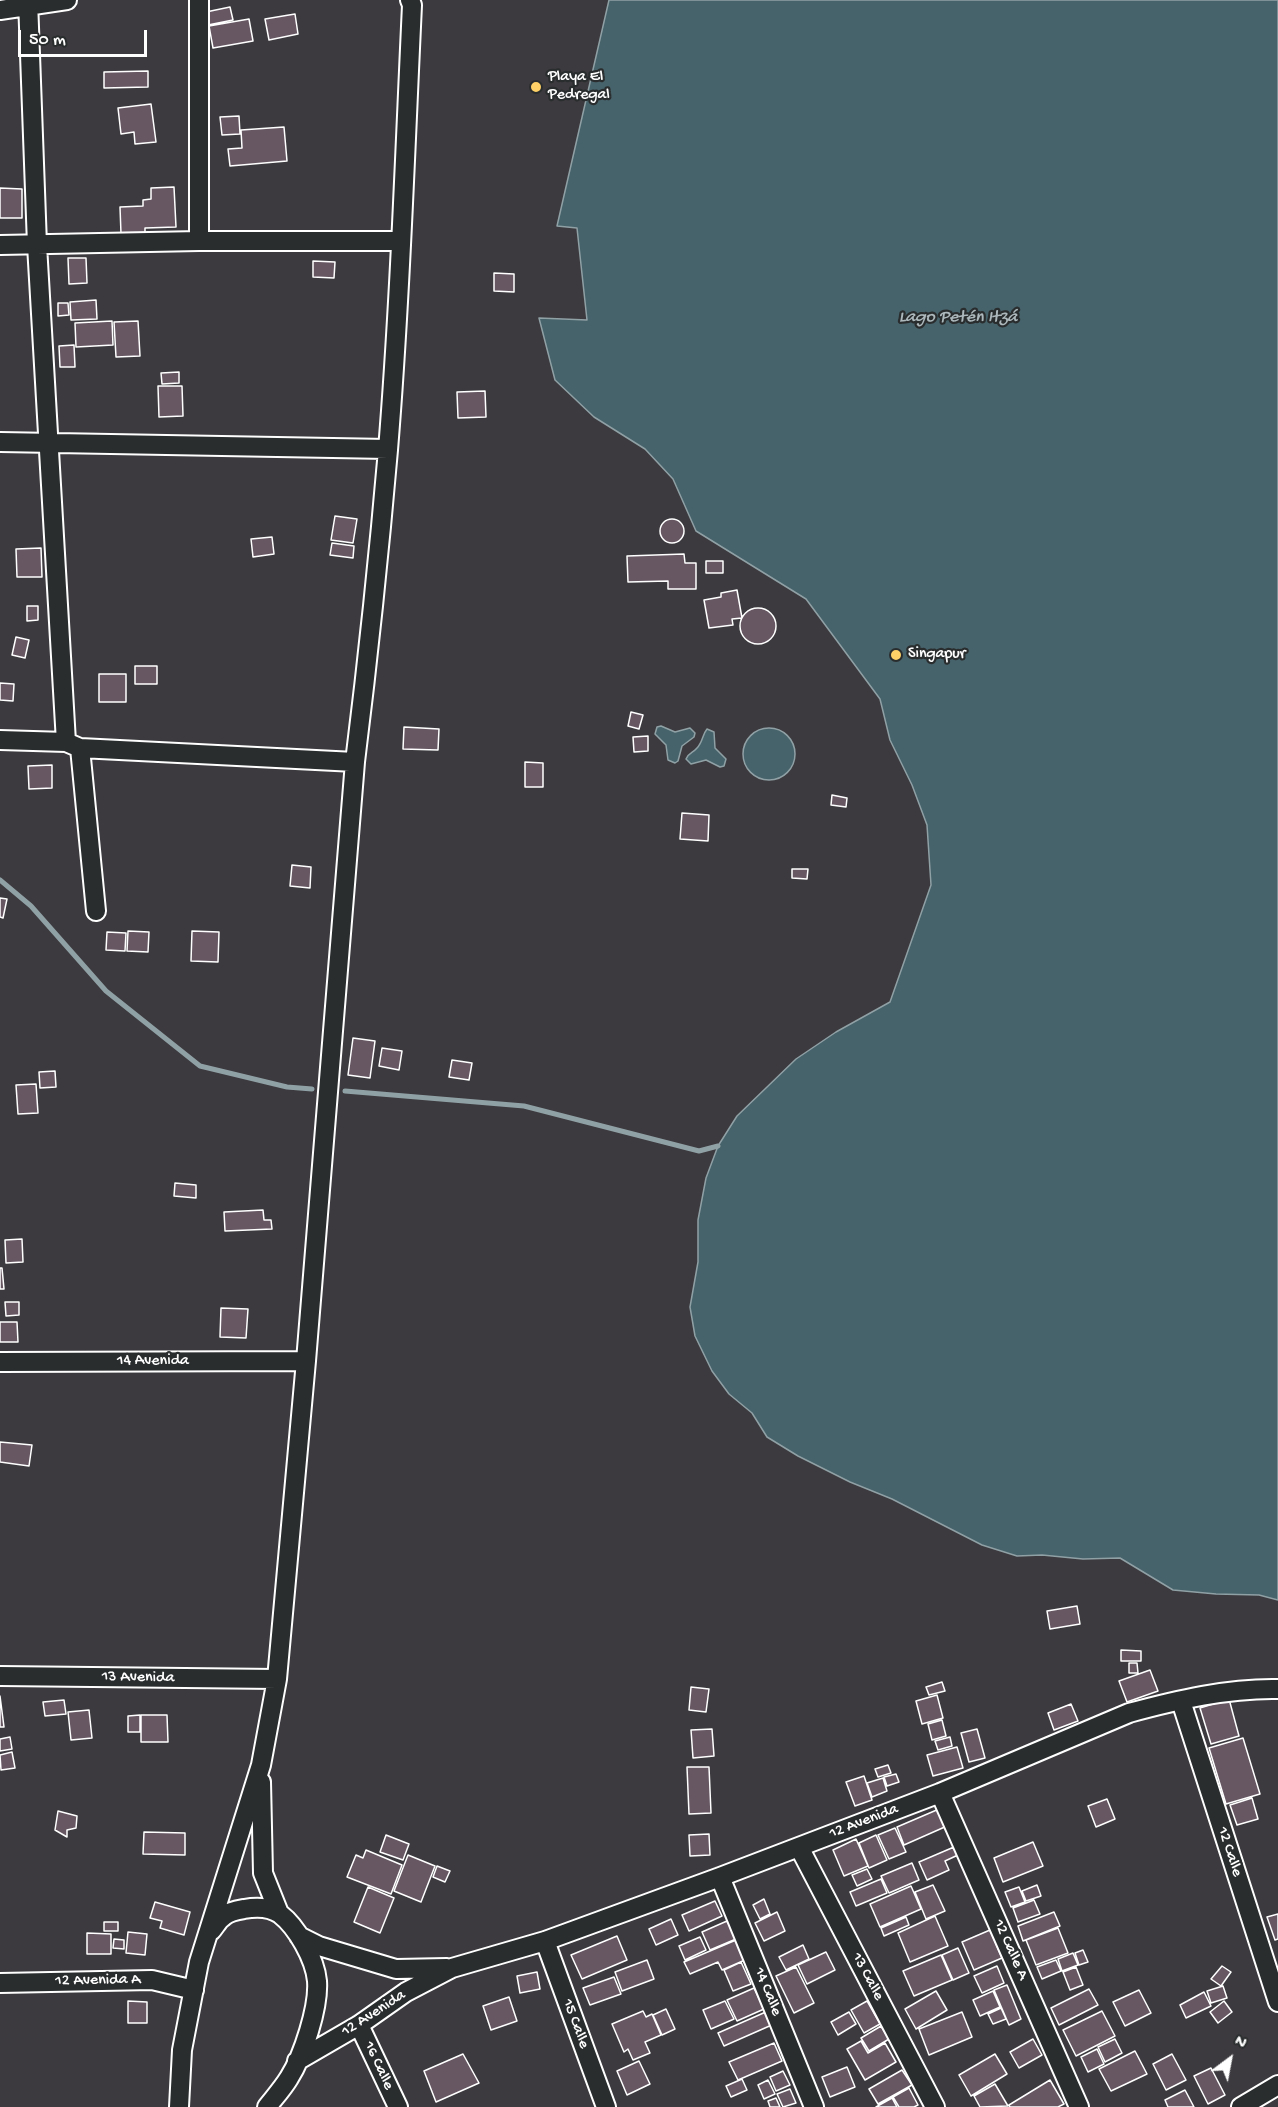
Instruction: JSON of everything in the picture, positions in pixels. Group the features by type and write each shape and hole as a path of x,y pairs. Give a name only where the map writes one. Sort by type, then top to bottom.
{"street":[{"path":"0,10 28,3 67,0"},
{"path":"199,0 199,241"},
{"path":"179,2107 183,2050 199,1962 261,1765 277,1679 306,1362 355,762 367,668 388,449 401,241 412,5 410,0"},
{"path":"28,3 37,245 49,442 73,745 96,911"},
{"path":"0,245 199,241 401,241"},
{"path":"0,442 388,449"},
{"path":"0,740 355,762"},
{"name":"14 Avenida","path":"0,1362 306,1362"},
{"name":"13 Avenida","path":"0,1676 277,1679"},
{"name":"12 Avenida","path":"297,2061 359,2025 406,1992 452,1968 545,1941 720,1877 940,1793 1129,1713 1252,1688 1278,1689"},
{"name":"12 Calle","path":"1181,1701 1278,2002"},
{"path":"261,1765 263,1874 279,1913 299,1936 312,1962 317,1981 315,2000 297,2061 289,2079 267,2107"},
{"name":"12 Calle A","path":"940,1793 1079,2107"},
{"name":"13 Calle","path":"799,1846 935,2107"},
{"name":"14 Calle","path":"720,1877 814,2107"},
{"path":"209,1933 223,1916 237,1910 257,1907 279,1913"},
{"name":"12 Avenida","path":"299,1936 319,1946 396,1969 452,1968"},
{"name":"15 Calle","path":"545,1941 606,2107"},
{"name":"12 Avenida A","path":"0,1983 152,1980 194,1990"},
{"name":"16 Calle","path":"359,2025 398,2107"},
{"path":"1241,2107 1278,2085"}],"water":[{"name":"Lago Petén Itzá","path":"609,0 1278,0 1278,1600 1259,1595 1173,1590 1120,1558 1017,1556 982,1545 892,1499 850,1482 798,1456 767,1437 752,1413 729,1394 712,1371 695,1336 690,1307 698,1262 698,1220 706,1178 718,1146 737,1116 796,1059 836,1032 890,1002 931,885 927,825 912,785 890,740 880,699 806,599 696,531 673,479 645,449 594,417 555,380 539,318 587,320 577,228 557,226"},
{"path":"661,726 675,732 690,728 695,733 694,737 682,746 678,761 675,763 668,760 666,745 655,734 657,727"},
{"path":"764,728 774,728 783,732 791,740 795,754 791,768 783,776 774,780 764,780 755,776 747,768 743,759 743,749 747,740 755,732"},
{"path":"707,729 714,732 715,748 726,759 724,766 720,767 706,760 691,764 686,759 699,746"}],"building":[{"path":"230,7 233,20 208,25 206,12"},
{"path":"295,14 298,34 269,40 265,19"},
{"path":"249,19 253,41 213,48 209,26"},
{"path":"148,71 148,87 104,88 104,72"},
{"path":"151,104 156,142 135,144 134,132 121,134 118,108"},
{"path":"239,116 240,134 222,135 220,117"},
{"path":"284,127 287,161 230,166 228,149 242,148 241,130"},
{"path":"174,187 176,227 145,228 145,233 121,234 120,207 143,206 143,200 151,199 151,188"},
{"path":"0,188 22,189 22,218 0,218"},
{"path":"68,258 86,258 87,283 69,284"},
{"path":"313,261 335,262 334,278 313,277"},
{"path":"494,273 514,274 514,292 494,291"},
{"path":"96,300 97,319 71,320 70,302"},
{"path":"58,303 68,303 69,315 58,316"},
{"path":"112,321 113,345 76,347 75,323"},
{"path":"138,321 140,356 116,357 114,322"},
{"path":"74,345 75,367 60,367 59,346"},
{"path":"179,372 179,383 162,384 161,373"},
{"path":"158,386 182,386 183,416 159,417"},
{"path":"485,391 486,417 458,418 457,392"},
{"path":"335,516 357,519 353,543 331,540"},
{"path":"667,519 677,519 684,526 684,536 677,543 667,543 660,536 660,526"},
{"path":"272,537 274,554 253,557 251,539"},
{"path":"332,543 354,546 353,558 330,555"},
{"path":"41,548 42,577 17,577 16,549"},
{"path":"684,554 685,563 696,563 696,589 668,589 668,581 628,582 627,556"},
{"path":"706,561 723,561 723,573 706,573"},
{"path":"737,590 742,618 732,619 733,625 709,628 704,600 721,597 721,593"},
{"path":"27,606 38,606 38,620 27,621"},
{"path":"758,608 771,613 776,626 771,639 758,644 745,639 740,626 745,613"},
{"path":"16,637 29,640 25,658 12,655"},
{"path":"135,666 157,666 157,684 135,684"},
{"path":"99,674 126,674 126,702 99,702"},
{"path":"0,683 14,684 13,701 0,700"},
{"path":"631,712 643,715 639,729 628,726"},
{"path":"404,727 439,729 438,750 403,749"},
{"path":"648,736 648,751 634,752 633,737"},
{"path":"525,762 543,763 543,787 525,787"},
{"path":"52,765 52,788 29,789 28,766"},
{"path":"832,795 847,798 846,807 831,805"},
{"path":"682,813 709,815 708,841 680,839"},
{"path":"292,865 311,867 310,888 290,886"},
{"path":"792,869 808,869 807,879 792,878"},
{"path":"0,898 7,899 3,918 0,917"},
{"path":"128,931 149,932 148,952 127,951"},
{"path":"192,931 219,932 218,962 191,961"},
{"path":"107,932 126,933 125,951 106,950"},
{"path":"353,1038 375,1041 370,1078 348,1075"},
{"path":"382,1048 402,1051 399,1070 379,1066"},
{"path":"452,1060 472,1063 469,1080 449,1077"},
{"path":"55,1071 56,1087 40,1088 39,1072"},
{"path":"36,1084 38,1113 18,1114 16,1085"},
{"path":"175,1183 196,1185 196,1198 174,1196"},
{"path":"263,1210 264,1220 271,1220 272,1229 225,1231 224,1212"},
{"path":"22,1239 23,1262 6,1263 5,1240"},
{"path":"0,1268 2,1268 4,1289 0,1289"},
{"path":"5,1302 19,1302 19,1315 6,1316"},
{"path":"221,1308 248,1309 246,1338 220,1337"},
{"path":"0,1322 17,1322 18,1342 0,1342"},
{"path":"0,1442 32,1445 29,1466 0,1462"},
{"path":"1077,1606 1080,1624 1050,1629 1047,1611"},
{"path":"1121,1650 1141,1651 1141,1661 1121,1661"},
{"path":"1129,1663 1137,1663 1138,1673 1129,1673"},
{"path":"1150,1670 1158,1691 1127,1702 1119,1681"},
{"path":"942,1682 945,1691 929,1695 926,1687"},
{"path":"691,1687 709,1689 706,1712 689,1710"},
{"path":"937,1695 943,1718 922,1724 916,1701"},
{"path":"0,1696 4,1727 0,1727"},
{"path":"1229,1699 1239,1736 1211,1744 1200,1708"},
{"path":"64,1700 66,1714 45,1716 43,1702"},
{"path":"1071,1704 1078,1721 1054,1730 1048,1713"},
{"path":"89,1710 92,1738 71,1740 68,1712"},
{"path":"140,1715 140,1732 128,1732 128,1716"},
{"path":"141,1715 167,1715 168,1742 141,1742"},
{"path":"942,1720 946,1736 932,1740 928,1724"},
{"path":"712,1729 714,1756 693,1758 691,1730"},
{"path":"977,1729 985,1758 969,1762 961,1733"},
{"path":"10,1737 12,1749 0,1751 0,1739"},
{"path":"950,1737 952,1746 938,1750 935,1741"},
{"path":"1243,1738 1260,1794 1226,1804 1209,1748"},
{"path":"957,1747 963,1768 933,1776 927,1755"},
{"path":"12,1752 15,1768 1,1770 0,1755"},
{"path":"888,1765 891,1773 878,1777 875,1769"},
{"path":"687,1767 709,1767 711,1813 689,1814"},
{"path":"896,1774 899,1782 887,1786 884,1777"},
{"path":"864,1776 872,1800 855,1806 846,1782"},
{"path":"883,1778 887,1791 872,1797 867,1783"},
{"path":"1252,1798 1258,1819 1237,1825 1230,1805"},
{"path":"1107,1799 1115,1819 1096,1827 1088,1806"},
{"path":"939,1809 947,1826 904,1845 897,1827"},
{"path":"58,1811 77,1816 76,1828 67,1830 67,1837 55,1830"},
{"path":"895,1828 906,1852 889,1859 878,1835"},
{"path":"144,1832 185,1833 185,1855 143,1854"},
{"path":"709,1834 710,1855 690,1856 689,1835"},
{"path":"386,1835 409,1844 403,1860 380,1852"},
{"path":"876,1835 887,1860 869,1868 859,1843"},
{"path":"856,1839 868,1866 844,1876 833,1850"},
{"path":"1033,1842 1043,1866 1003,1882 994,1858"},
{"path":"954,1847 958,1855 945,1861 949,1870 927,1880 919,1862"},
{"path":"366,1850 402,1865 391,1894 347,1877 356,1855 363,1858"},
{"path":"408,1855 435,1866 421,1902 394,1891"},
{"path":"912,1863 919,1880 889,1893 881,1876"},
{"path":"437,1866 450,1871 445,1882 433,1877"},
{"path":"867,1869 872,1879 857,1886 852,1875"},
{"path":"881,1879 887,1893 856,1906 850,1892"},
{"path":"933,1885 945,1911 926,1919 915,1892"},
{"path":"1037,1885 1041,1896 1026,1901 1022,1891"},
{"path":"911,1886 921,1909 880,1927 870,1904"},
{"path":"368,1887 394,1898 380,1933 354,1922"},
{"path":"1019,1887 1025,1902 1011,1907 1005,1892"},
{"path":"764,1899 770,1914 760,1919 753,1905"},
{"path":"1034,1900 1040,1914 1018,1922 1013,1908"},
{"path":"715,1901 722,1916 689,1931 682,1915"},
{"path":"155,1902 190,1912 184,1935 160,1928 162,1921 150,1918"},
{"path":"777,1912 785,1931 764,1941 755,1923"},
{"path":"1054,1912 1060,1926 1023,1941 1018,1926"},
{"path":"1278,1914 1278,1939 1275,1940 1267,1917"},
{"path":"935,1916 948,1946 910,1962 898,1933"},
{"path":"906,1917 909,1925 884,1936 881,1928"},
{"path":"671,1919 678,1935 656,1945 649,1929"},
{"path":"727,1921 736,1939 710,1950 702,1932"},
{"path":"104,1922 118,1922 118,1931 104,1931"},
{"path":"1058,1928 1068,1953 1036,1965 1026,1940"},
{"path":"990,1930 1002,1958 974,1970 962,1942"},
{"path":"128,1932 147,1934 145,1955 126,1953"},
{"path":"87,1933 111,1934 111,1954 87,1954"},
{"path":"617,1936 627,1960 582,1979 571,1955"},
{"path":"700,1937 706,1950 685,1960 679,1946"},
{"path":"114,1939 124,1940 124,1949 113,1948"},
{"path":"736,1940 745,1960 722,1970 718,1962 690,1974 684,1962"},
{"path":"803,1945 809,1959 786,1970 779,1957"},
{"path":"958,1948 969,1973 953,1980 942,1955"},
{"path":"1083,1950 1088,1962 1079,1965 1075,1953"},
{"path":"826,1952 835,1970 807,1984 798,1965"},
{"path":"1073,1953 1078,1965 1062,1971 1058,1959"},
{"path":"941,1955 952,1980 914,1996 903,1971"},
{"path":"647,1960 654,1979 622,1991 615,1972"},
{"path":"1056,1960 1061,1971 1042,1979 1037,1967"},
{"path":"741,1962 751,1984 733,1991 724,1970"},
{"path":"997,1966 1004,1983 982,1993 974,1976"},
{"path":"1222,1966 1231,1972 1221,1986 1211,1979"},
{"path":"796,1967 814,2003 794,2013 776,1976"},
{"path":"1076,1967 1083,1985 1070,1990 1063,1972"},
{"path":"537,1972 540,1989 520,1993 517,1976"},
{"path":"614,1977 621,1994 590,2005 583,1988"},
{"path":"1007,1985 1021,2019 1009,2025 994,1990"},
{"path":"1223,1986 1227,1998 1211,2003 1207,1991"},
{"path":"754,1988 764,2009 737,2021 727,2000"},
{"path":"1089,1989 1098,2005 1059,2025 1051,2008"},
{"path":"1139,1990 1151,2013 1125,2026 1113,2002"},
{"path":"936,1991 947,2010 916,2029 905,2009"},
{"path":"993,1991 1000,2007 980,2016 973,2000"},
{"path":"1204,1992 1211,2006 1186,2018 1180,2005"},
{"path":"509,1997 517,2021 491,2030 483,2006"},
{"path":"128,2001 147,2002 147,2023 128,2023"},
{"path":"725,2001 734,2019 711,2029 703,2010"},
{"path":"867,2001 880,2024 864,2033 851,2010"},
{"path":"1224,2001 1232,2012 1218,2023 1210,2012"},
{"path":"1001,2008 1006,2019 993,2024 988,2014"},
{"path":"666,2009 675,2029 662,2035 653,2015"},
{"path":"643,2011 646,2017 652,2014 661,2035 645,2042 650,2053 633,2060 628,2049 624,2052 612,2024"},
{"path":"768,2011 774,2024 724,2046 718,2033"},
{"path":"1102,2011 1115,2036 1076,2056 1063,2030"},
{"path":"849,2012 856,2024 838,2035 831,2022"},
{"path":"962,2012 972,2037 929,2055 919,2029"},
{"path":"881,2026 889,2039 869,2051 861,2038"},
{"path":"1033,2039 1042,2055 1019,2068 1010,2052"},
{"path":"1115,2039 1122,2053 1105,2062 1098,2047"},
{"path":"861,2041 868,2053 885,2043 896,2062 865,2080 847,2049"},
{"path":"774,2043 782,2061 738,2080 729,2062"},
{"path":"1097,2049 1104,2064 1088,2072 1081,2057"},
{"path":"1135,2051 1147,2074 1111,2091 1099,2069"},
{"path":"463,2054 479,2083 436,2102 424,2071"},
{"path":"995,2054 1007,2074 971,2096 959,2075"},
{"path":"1172,2054 1186,2080 1166,2090 1153,2064"},
{"path":"639,2061 650,2084 627,2095 617,2071"},
{"path":"847,2067 855,2087 830,2097 822,2077"},
{"path":"1211,2068 1225,2095 1208,2104 1194,2076"},
{"path":"902,2070 912,2085 878,2104 869,2089"},
{"path":"783,2071 790,2085 776,2091 770,2077"},
{"path":"742,2079 747,2090 731,2097 726,2086"},
{"path":"768,2080 775,2094 764,2099 758,2085"},
{"path":"1050,2080 1064,2104 1058,2107 1010,2107 1009,2105"},
{"path":"995,2084 1008,2106 980,2107 974,2096"},
{"path":"909,2088 918,2105 899,2107 893,2097"},
{"path":"790,2089 796,2103 783,2107 777,2094"},
{"path":"1185,2090 1194,2107 1168,2107 1165,2100"},
{"path":"776,2098 780,2107 770,2107 768,2101"},
{"path":"892,2098 897,2107 876,2107"}],"waterway":[{"path":"0,880 31,906 106,991 200,1066 287,1087 312,1089"},
{"path":"345,1091 524,1106 699,1151 718,1146"}],"place":[{"name":"Playa El Pedregal","path":"536,87"},
{"name":"Singapur","path":"896,655"}]}
